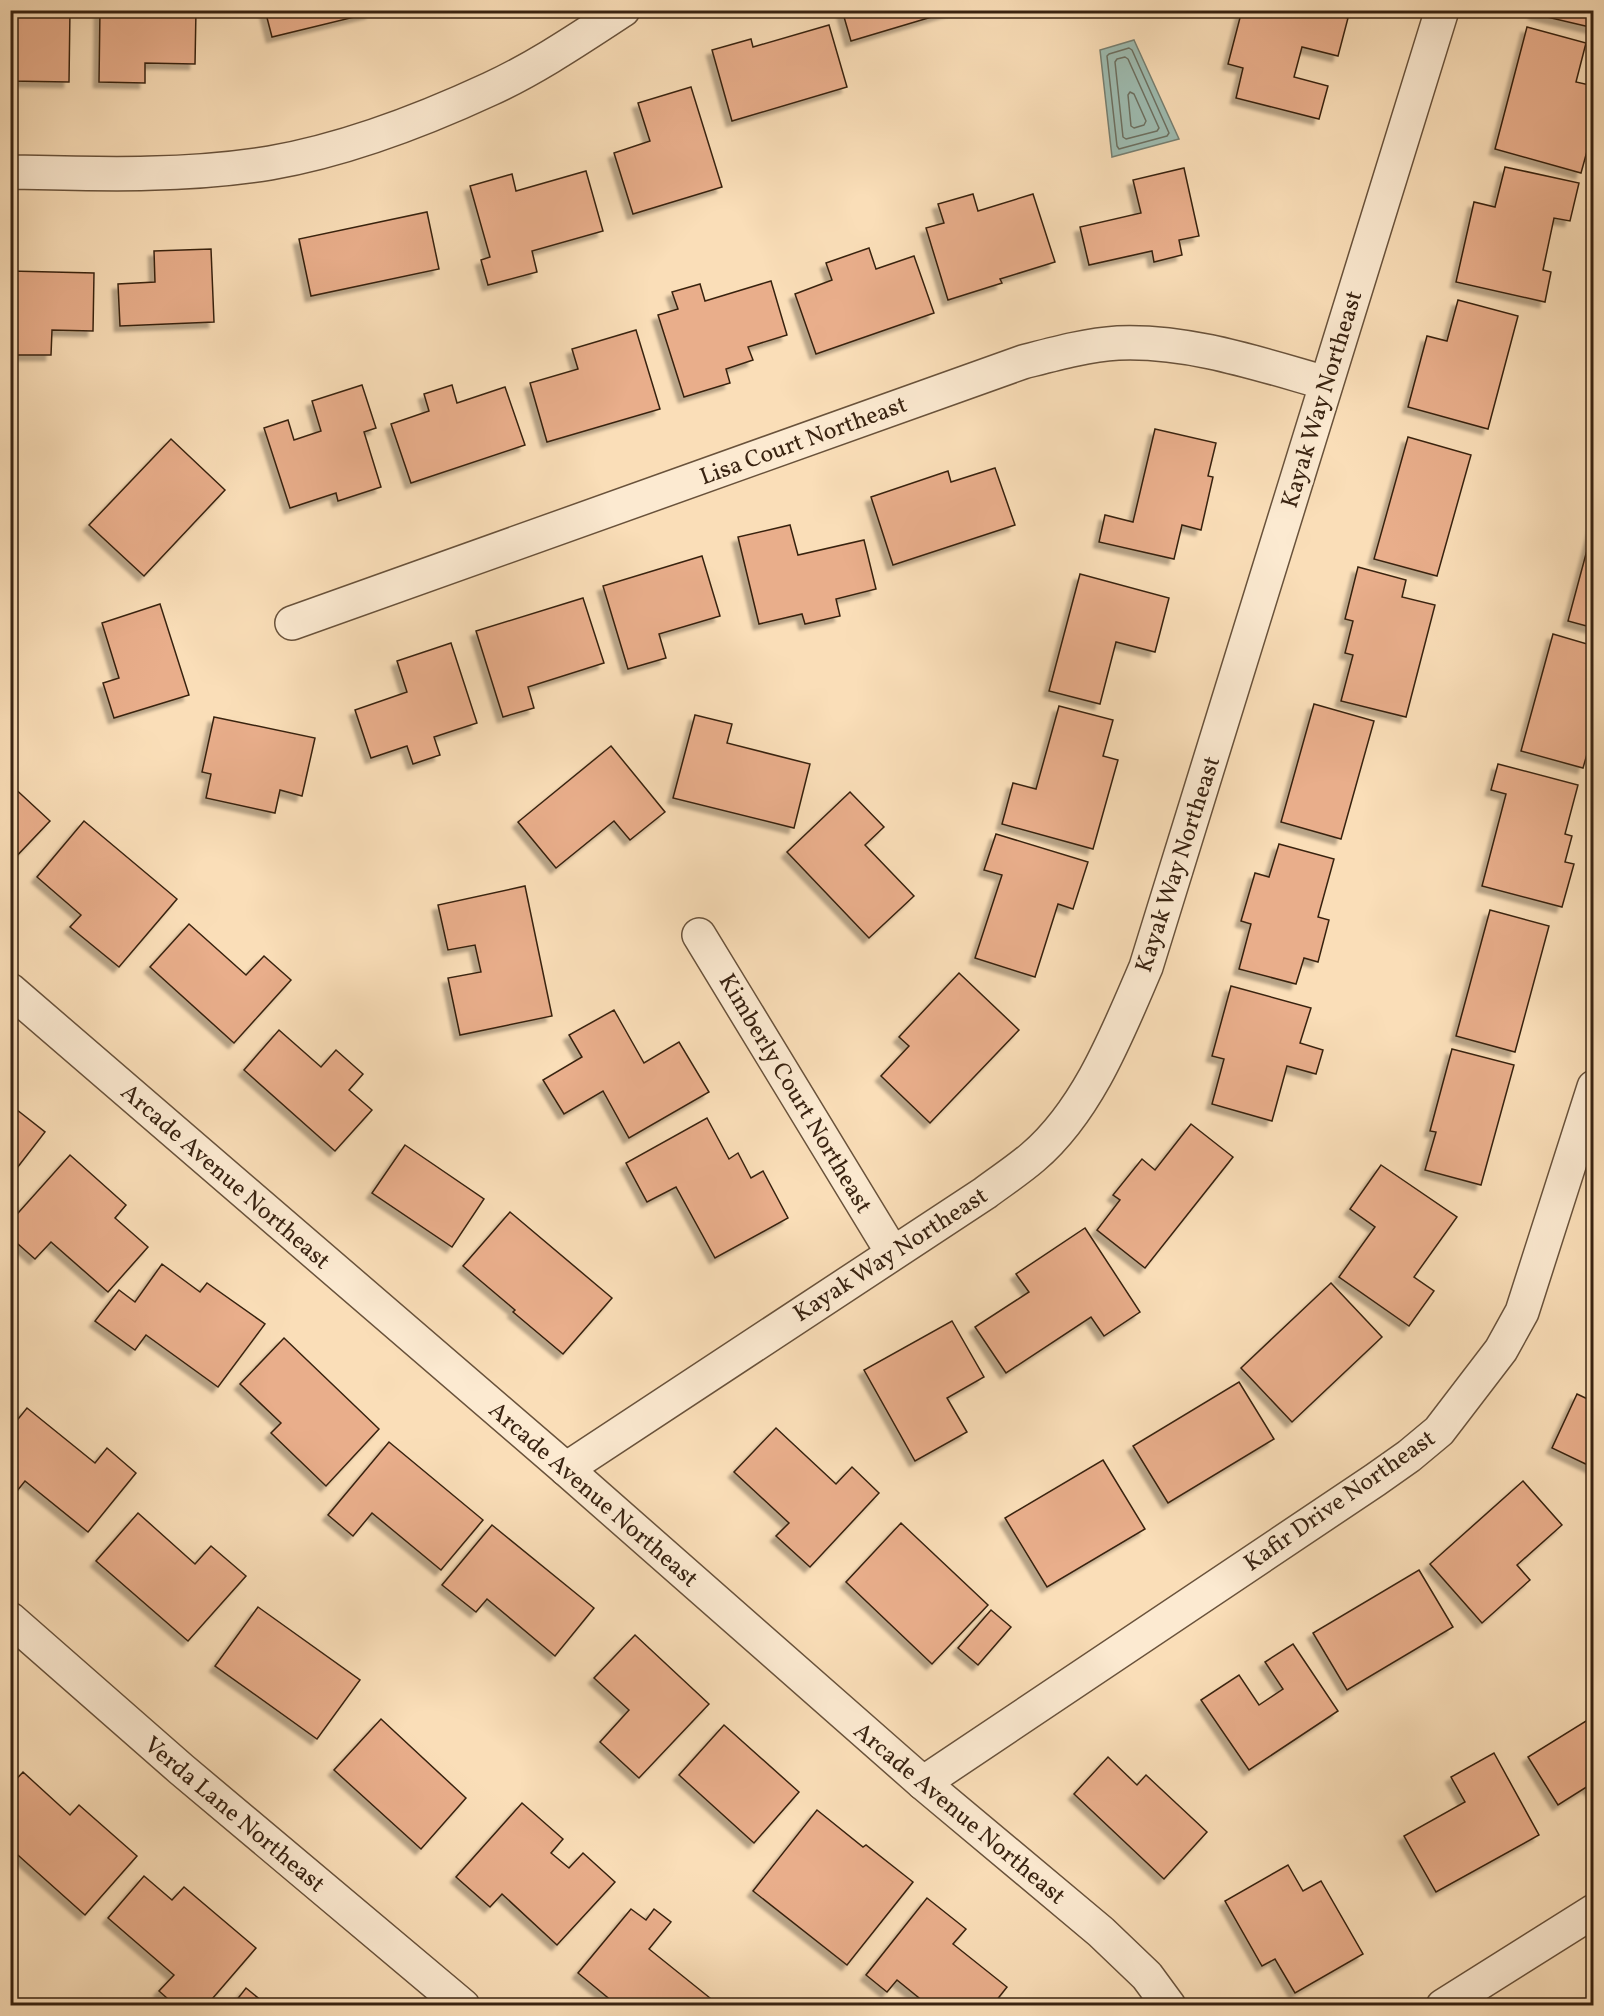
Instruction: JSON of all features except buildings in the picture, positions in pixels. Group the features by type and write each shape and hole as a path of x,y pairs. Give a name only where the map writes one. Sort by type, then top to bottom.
{"street":[{"path":"10,172 120,174 199,170 270,163 342,146 415,121 491,89 560,51 623,10"},
{"name":"Kayak Way Northeast","path":"566,1469 892,1252 985,1193 1034,1156 1067,1121 1109,1054 1146,967 1442,10"},
{"name":"Lisa Court Northeast","path":"292,623 1023,362 1074,349 1118,343 1171,345 1242,359 1326,382"},
{"name":"Kimberly Court Northeast","path":"699,935 892,1252"},
{"name":"Arcade Avenue Northeast","path":"10,990 566,1469 922,1783 1101,1932 1147,1976 1169,2006"},
{"name":"Kafir Drive Northeast","path":"922,1783 1376,1480 1439,1431 1501,1350 1522,1312 1593,1087"},
{"name":"Verda Lane Northeast","path":"10,1619 181,1769 463,2006"},
{"path":"1443,2006 1593,1911"}],"water":[{"path":"1134,40 1179,139 1112,157 1100,50"}]}
